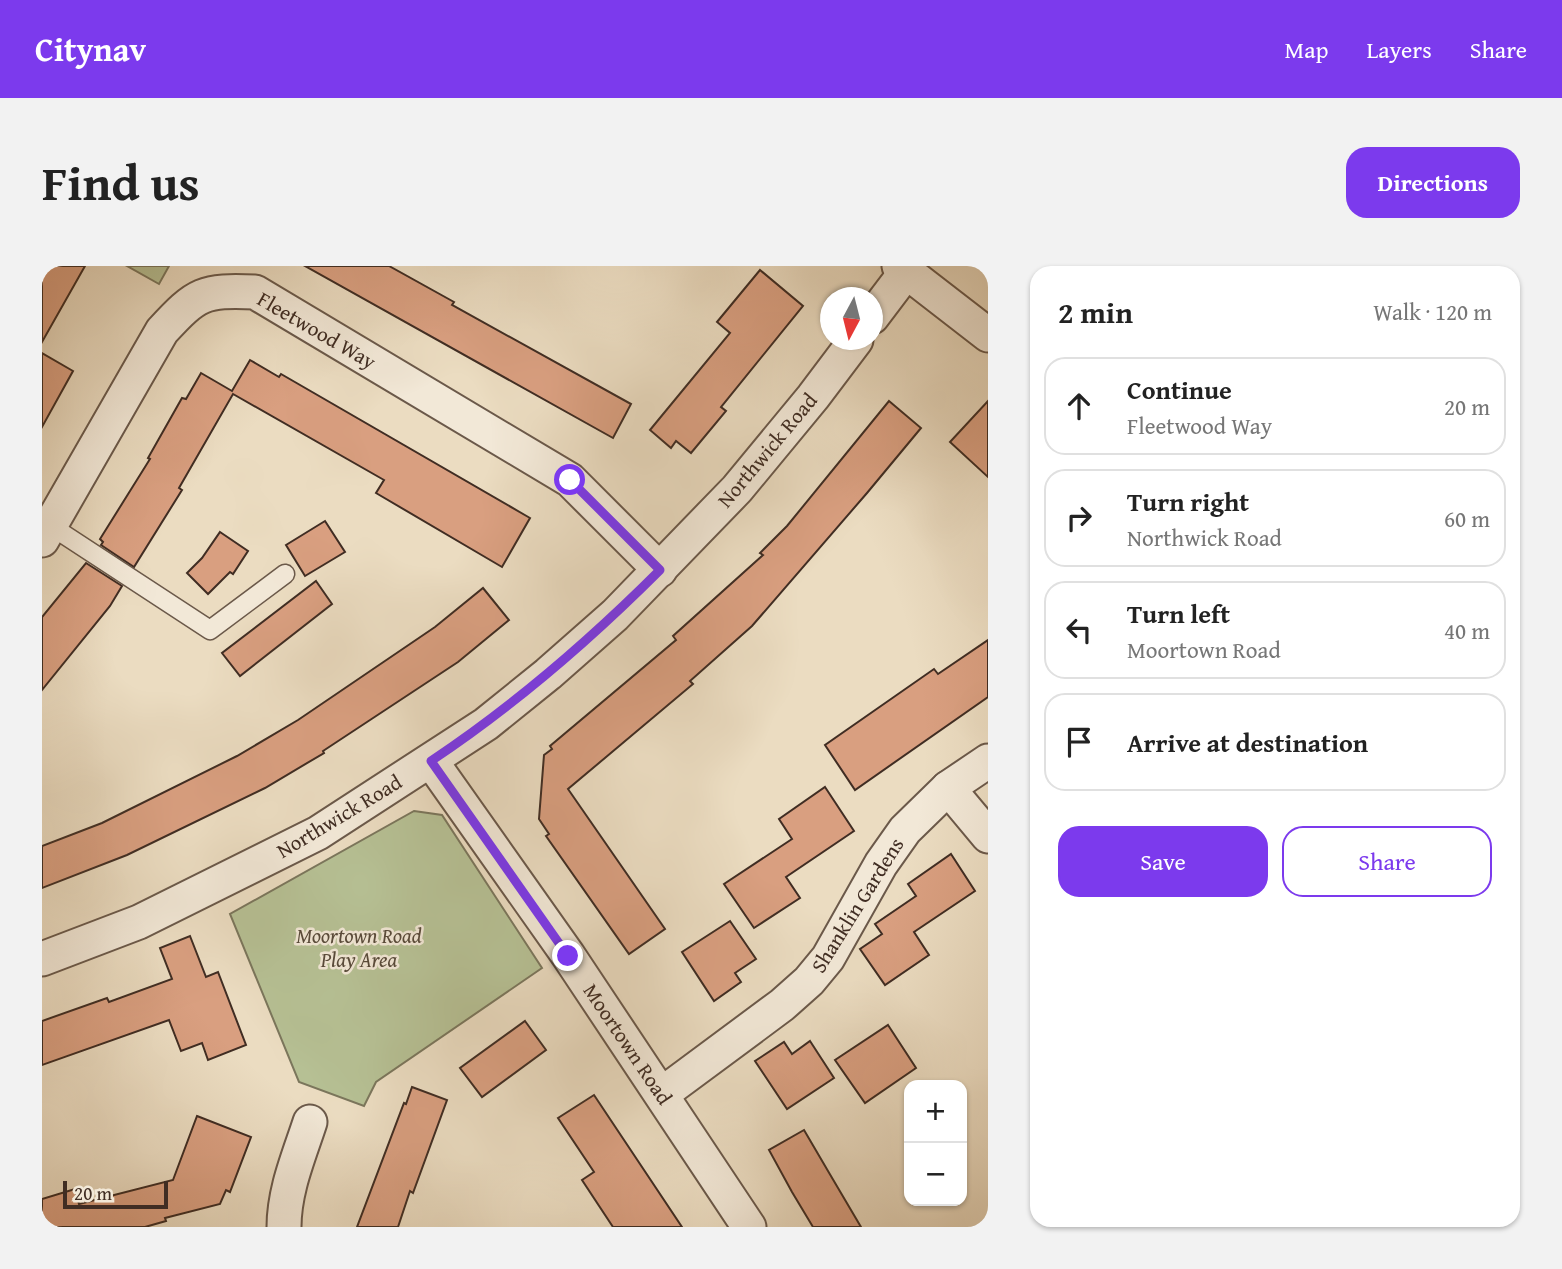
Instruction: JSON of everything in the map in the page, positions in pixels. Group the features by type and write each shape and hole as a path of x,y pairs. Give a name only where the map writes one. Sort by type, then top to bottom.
{"street":[{"path":"883,301 903,269 988,335"},
{"name":"Fleetwood Way","path":"47,533 162,331 185,307 202,295 220,291 255,292 570,480 660,570"},
{"name":"Northwick Road","path":"42,959 139,922 318,833 486,724 615,615 660,570 737,489 848,350"},
{"name":"Moortown Road","path":"431,761 662,1094 749,1227"},
{"name":"Shanklin Gardens","path":"662,1094 782,1005 809,981 828,958 881,864 905,830 948,788 988,761"},
{"path":"948,788 988,836"},
{"path":"284,1227 288,1190 310,1122"}],"lane":[{"path":"47,533 210,630 285,574"}],"green space":[{"path":"127,266 169,266 159,284"},
{"name":"Moortown Road Play Area","path":"414,811 442,815 542,968 376,1082 364,1106 299,1082 230,914"}],"building":[{"path":"42,266 85,266 42,342"},
{"path":"305,266 389,266 454,302 452,305 631,404 613,438"},
{"path":"760,270 803,306 721,407 726,411 691,453 676,441 671,448 650,430 730,333 717,322"},
{"path":"42,353 73,371 42,427"},
{"path":"250,360 279,377 281,374 530,518 502,567 376,493 384,480 233,394 179,488 182,490 134,567 101,545 103,542 100,539 150,459 148,458 182,398 186,399 201,373 232,391"},
{"path":"889,401 921,428 752,626 690,681 693,684 568,789 665,929 629,954 546,836 549,834 539,819 544,755 552,749 550,746 676,640 673,636 763,555 760,553 787,526"},
{"path":"988,401 988,477 950,442"},
{"path":"325,521 345,552 305,576 286,545"},
{"path":"220,532 248,551 233,574 230,572 208,594 187,573 202,558"},
{"path":"86,563 122,586 110,606 42,690 42,617"},
{"path":"316,581 332,604 240,676 222,653"},
{"path":"483,588 509,620 458,662 323,751 324,753 265,788 127,855 42,888 42,846 102,823 237,756 298,720 435,627"},
{"path":"988,640 988,697 855,790 825,745 934,669 938,674"},
{"path":"825,787 854,831 786,877 800,898 754,928 724,884 792,839 779,819"},
{"path":"951,854 975,891 914,932 929,955 885,985 860,949 882,934 875,924 916,896 908,884"},
{"path":"730,921 756,959 735,973 741,982 714,1001 682,952"},
{"path":"190,936 206,977 218,972 246,1045 208,1060 202,1043 181,1051 169,1020 42,1065 42,1021 107,998 109,1002 172,979 160,948"},
{"path":"525,1021 546,1050 482,1097 460,1068"},
{"path":"888,1025 916,1068 865,1103 835,1060"},
{"path":"810,1041 834,1078 787,1109 755,1061 784,1042 792,1054"},
{"path":"412,1087 447,1100 413,1193 410,1191 398,1227 357,1227 404,1103 406,1104"},
{"path":"594,1095 682,1227 613,1227 582,1180 594,1172 558,1118"},
{"path":"197,1116 251,1137 230,1192 226,1190 220,1204 165,1218 166,1221 145,1227 42,1227 42,1199 75,1189 79,1204 173,1180"},
{"path":"804,1130 861,1227 813,1227 792,1192 769,1150"}],"route":[{"path":"568,956 431,761 486,724 548,674 615,615 660,570 570,480"}]}
